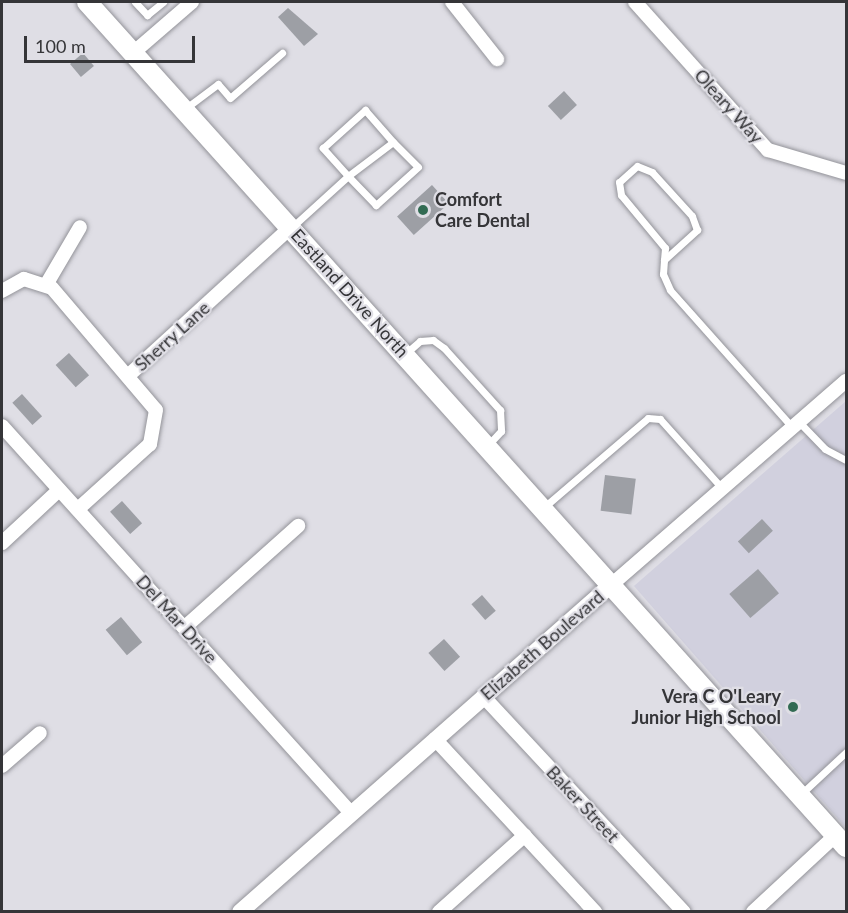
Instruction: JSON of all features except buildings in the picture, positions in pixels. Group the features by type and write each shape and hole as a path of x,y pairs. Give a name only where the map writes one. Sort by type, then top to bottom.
{"main road":[{"name":"Eastland Drive North","path":"87,2 405,354 541,510 801,794 841,841"}],"street":[{"path":"133,53 192,2"},
{"path":"452,2 497,59"},
{"name":"Oleary Way","path":"635,2 768,150 846,173"},
{"path":"46,285 80,227"},
{"name":"Sherry Lane","path":"78,509 150,444 156,410 130,374 291,227"},
{"path":"2,291 24,279 46,285 130,374"},
{"name":"Elizabeth Boulevard","path":"240,912 483,696 846,381"},
{"name":"Del Mar Drive","path":"2,426 351,813"},
{"path":"2,543 59,490"},
{"path":"185,627 298,526"},
{"name":"Baker Street","path":"483,696 684,912"},
{"path":"2,766 40,733"},
{"path":"435,739 595,912"},
{"path":"440,912 525,835"},
{"path":"753,912 841,841"}],"lane":[{"path":"135,2 147,15 163,2"},
{"path":"184,110 218,84 230,98 282,53"},
{"path":"365,110 393,142 418,167 376,206 323,148 365,110"},
{"path":"291,227 348,176 393,142"},
{"path":"664,260 697,230 692,216 652,172 637,166 619,183 621,195 665,248 664,260 670,291 796,425 825,449 846,460"},
{"path":"405,354 420,341 434,340 500,410 501,431 487,447"},
{"path":"541,510 648,418 660,419 723,489"},
{"path":"801,794 846,752"}],"shaded area":[{"name":"Vera C O'Leary Junior High School","path":"846,401 846,828 634,586"}],"place":[{"name":"Comfort Care Dental","path":"423,210"},
{"name":"Vera C O'Leary Junior High School","path":"793,707"}]}
